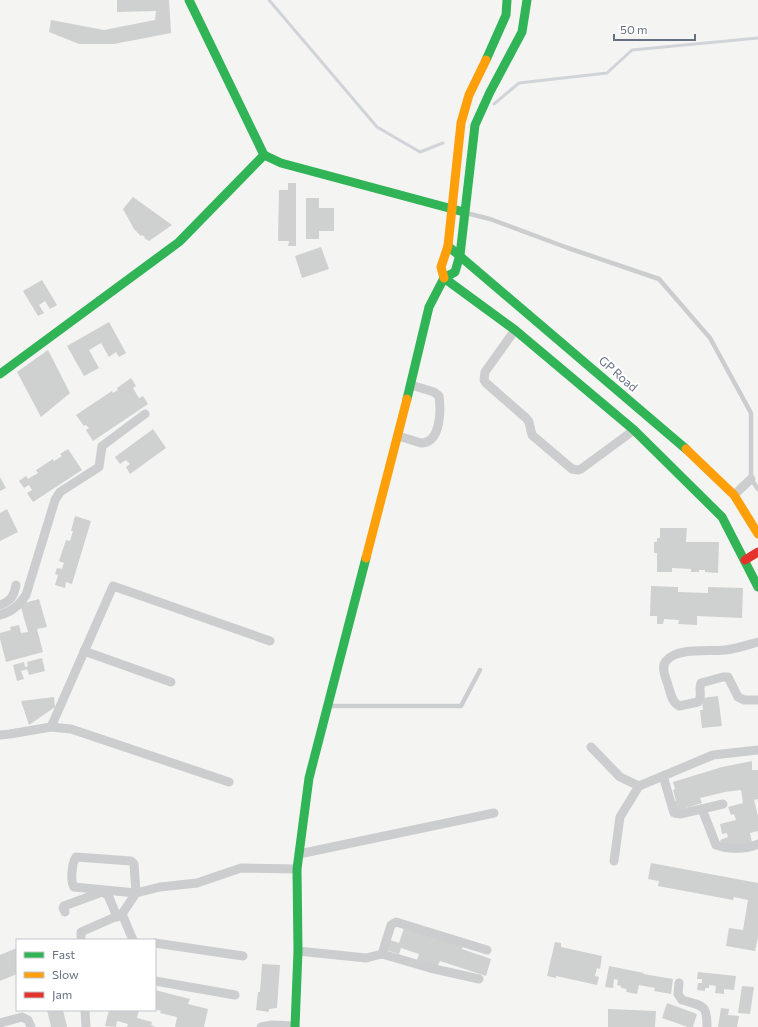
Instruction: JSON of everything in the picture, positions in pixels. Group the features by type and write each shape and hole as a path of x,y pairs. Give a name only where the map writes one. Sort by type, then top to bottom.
{"street":[{"path":"189,0 264,155 281,163 466,213"},
{"path":"507,0 506,15 469,95 461,123 448,246 441,267 444,278 515,330 634,430 722,517 758,587"},
{"path":"261,1027 272,1025 295,1026 298,950 297,868 310,778 411,385 429,307 444,278 455,272 460,255 475,125 490,92 522,32 527,0"},
{"path":"506,15 525,17"},
{"path":"0,374 179,242 264,155"},
{"name":"GP Road","path":"448,246 681,444 734,495 758,534"},
{"path":"515,330 485,372 484,380 526,418 532,435 572,469 581,469 634,430"},
{"path":"398,436 425,443 434,436 436,431 441,409 439,396 434,392 411,385"},
{"path":"0,615 10,612 26,595 55,500 60,492 99,467 102,446 145,414"},
{"path":"734,495 751,479"},
{"path":"745,560 758,552"},
{"path":"0,605 7,603 13,597 16,585"},
{"path":"51,727 113,586 270,641"},
{"path":"758,642 730,649 693,651 678,654 665,662 664,668 673,701 679,706 698,702 700,698 701,683 723,676 728,677 741,700 758,700"},
{"path":"84,651 171,682"},
{"path":"0,735 51,727 71,730 229,782"},
{"path":"591,747 620,777 639,786"},
{"path":"614,861 620,817 639,786 712,755 758,750"},
{"path":"663,776 674,813 680,814 723,804"},
{"path":"702,809 716,845 721,847 746,848 758,844"},
{"path":"298,854 494,813"},
{"path":"81,939 81,932 120,916 136,893 133,862 76,857 72,884 74,887 136,893 197,883 241,868 297,868"},
{"path":"65,912 64,906 102,892 108,895 132,939"},
{"path":"382,954 391,925 396,922 487,950"},
{"path":"156,943 244,956"},
{"path":"298,950 366,958 382,954 430,968 479,979"},
{"path":"156,981 235,995"},
{"path":"679,983 678,994 682,1000 701,1006 707,1013 707,1027"},
{"path":"85,1011 86,1027"},
{"path":"0,1024 22,1017 28,1020 31,1027"}],"lane":[{"path":"466,213 490,219 568,248 659,279 710,338 751,413 751,479 758,490"},
{"path":"328,706 461,706 480,670"}],"building":[{"path":"117,0 169,0 171,33 114,44 79,44 49,32 51,20 104,30 155,20 156,11 117,12"},
{"path":"288,183 296,183 296,246 288,246 289,241 278,241 279,190 288,190"},
{"path":"133,197 172,225 149,241 142,235 141,236 134,229 123,209"},
{"path":"306,198 319,198 319,208 334,208 334,231 319,231 319,239 306,239"},
{"path":"321,247 329,269 302,278 295,256"},
{"path":"42,280 57,305 50,309 45,301 39,305 44,313 38,316 23,291"},
{"path":"109,322 126,353 119,357 116,352 109,357 101,343 89,350 99,368 84,376 67,346"},
{"path":"48,350 70,393 41,417 17,372"},
{"path":"131,378 136,386 133,388 139,398 143,396 148,404 93,441 86,430 89,428 86,425 84,426 76,415 112,391 113,393 118,390 117,388"},
{"path":"153,429 166,448 130,474 126,467 130,464 126,460 120,464 115,457"},
{"path":"68,449 82,470 33,502 27,493 32,490 29,485 24,488 19,481 26,476 28,479 38,473 36,470 53,459 54,461 62,456 60,454"},
{"path":"0,477 6,488 0,491"},
{"path":"7,509 18,532 0,541 0,513"},
{"path":"75,516 91,521 72,584 66,582 65,588 55,585 58,575 55,574 57,568 62,569 64,563 59,561 66,540 70,541"},
{"path":"660,528 687,528 686,542 719,542 718,573 705,572 705,570 691,572 691,569 672,568 672,572 657,572 657,553 654,553 654,542 657,542 657,538 660,538"},
{"path":"651,586 678,587 678,592 708,593 708,587 743,588 742,618 697,616 697,625 678,624 679,620 664,619 663,624 657,624 657,616 650,616"},
{"path":"39,599 47,627 37,629 43,652 6,662 0,639 0,633 11,630 10,627 19,625 21,633 28,632 20,604"},
{"path":"42,658 45,671 29,675 27,669 21,671 24,679 17,681 13,665 24,662 25,667 28,666 27,662"},
{"path":"718,696 722,726 702,728 700,710 703,710 702,698"},
{"path":"54,697 55,707 29,725 21,701"},
{"path":"752,761 752,770 758,770 758,799 754,800 758,816 758,831 750,833 752,842 739,847 722,845 720,840 728,837 727,833 722,834 720,824 736,820 734,814 731,815 728,807 743,803 741,790 700,798 702,803 676,811 673,802 676,801 673,790 675,789 673,782 722,767"},
{"path":"651,863 758,883 758,938 755,951 726,946 729,928 743,930 748,900 734,897 733,900 658,886 659,881 648,879"},
{"path":"404,928 463,945 462,949 491,959 486,976 440,961 437,967 417,960 419,954 401,948 399,954 386,950 390,940 399,943"},
{"path":"555,942 561,943 561,947 602,956 600,969 597,968 595,976 599,977 597,985 556,976 556,978 547,976"},
{"path":"16,948 16,974 0,981 0,955"},
{"path":"262,964 280,965 277,1008 269,1009 269,1012 256,1010 258,992 260,992"},
{"path":"609,966 673,979 671,994 654,991 655,988 639,985 637,994 626,992 627,989 621,988 621,986 617,985 618,980 614,979 613,988 605,987"},
{"path":"698,972 736,976 734,990 724,989 724,994 715,993 716,986 709,985 709,988 705,988 705,991 697,990 698,983 702,983 702,979 697,979"},
{"path":"742,986 754,987 750,1014 738,1013"},
{"path":"156,990 190,999 188,1004 208,1009 204,1027 175,1027 177,1017 160,1013 161,1011 156,1009"},
{"path":"667,1003 697,1014 693,1027 688,1027 662,1018"},
{"path":"721,1008 729,1009 728,1015 739,1016 737,1027 718,1027"},
{"path":"608,1009 656,1011 655,1027 608,1027"},
{"path":"47,1011 63,1011 67,1027 51,1027"},
{"path":"109,1011 139,1011 137,1018 152,1022 151,1025 156,1027 127,1027 128,1024 117,1021 116,1027 105,1026"}],"waterway":[{"path":"269,0 377,127 420,152 443,143"},
{"path":"494,104 519,83 607,73 632,50 758,38"}],"traffic: fast":[{"path":"0,374 179,242 264,155 189,0"},
{"path":"486,60 506,15 507,0"},
{"path":"407,399 429,307 444,278 455,272 460,255 475,125 490,92 522,32 527,0"},
{"path":"264,155 281,163 460,211"},
{"path":"448,246 686,449"},
{"path":"444,278 515,330 634,430 722,517 758,587"},
{"path":"295,1027 298,951 297,869 309,778 366,558"}],"traffic: slow":[{"path":"444,278 441,267 448,246 461,123 469,95 486,60"},
{"path":"366,558 407,399"},
{"path":"686,449 734,495 758,534"}],"traffic: jam":[{"path":"745,560 758,552"}]}
